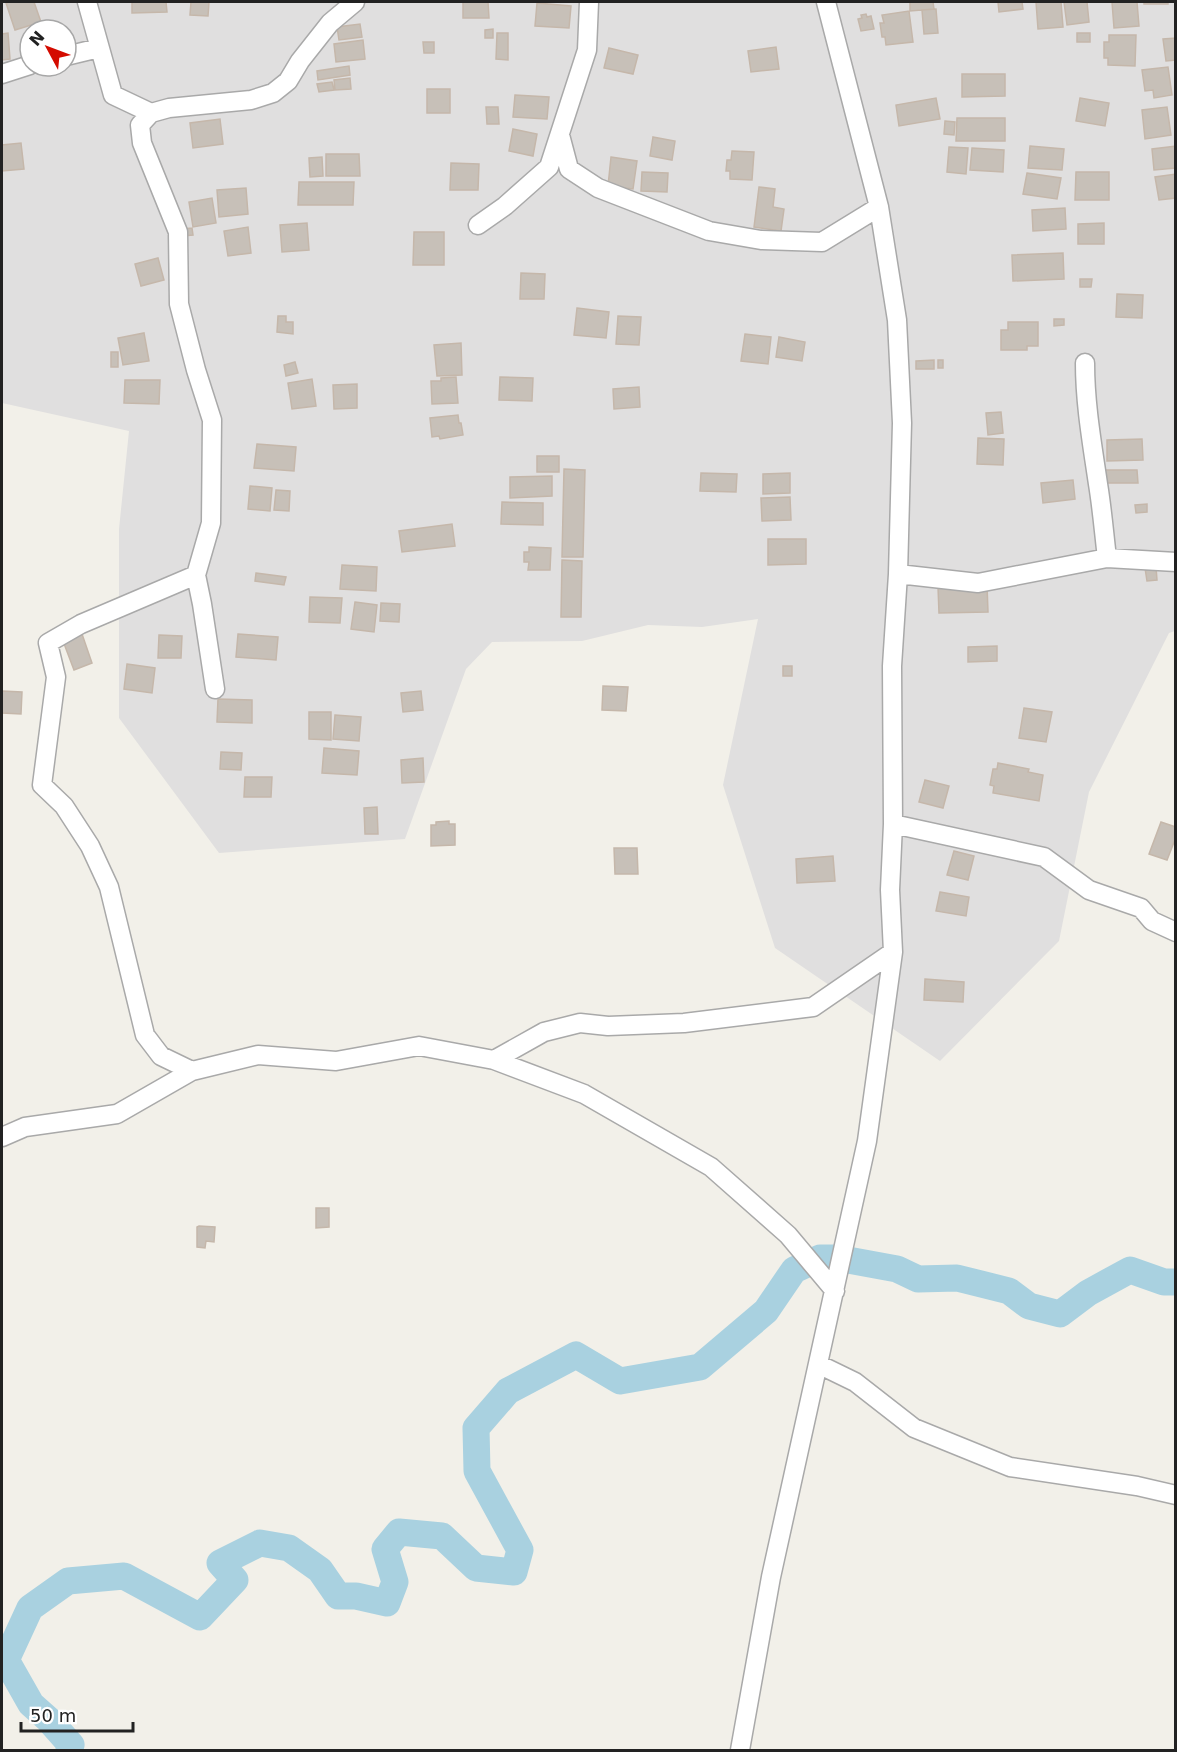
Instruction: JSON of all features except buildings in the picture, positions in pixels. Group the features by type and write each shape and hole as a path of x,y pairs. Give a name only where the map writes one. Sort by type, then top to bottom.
{"street":[{"path":"87,2 113,95 151,113"},
{"path":"215,690 196,575 211,523 212,420 178,304 178,232 142,143 140,125 151,113 169,108 251,100 273,93 288,81 300,61 330,23 355,2"},
{"path":"478,225 505,206 549,167 587,50 589,2"},
{"path":"740,1750 771,1577 867,1141 893,952 890,890 893,824 892,666 898,574 902,423 897,320 879,207 826,2"},
{"path":"78,53 99,48"},
{"path":"2,74 18,69"},
{"path":"560,135 569,169 598,188 709,231 761,240 822,242 879,207"},
{"path":"1085,363 1084,391 1107,558"},
{"path":"898,574 978,584 1107,558 1176,562"},
{"path":"192,1071 160,1056 145,1035 109,887 90,846 64,806 42,785 56,677 48,643 81,624 196,575"},
{"path":"893,824 1044,857 1089,890 1141,908 1152,921 1176,932"},
{"path":"494,1060 544,1032 580,1023 608,1026 684,1023 813,1007 893,952"},
{"path":"2,1137 25,1127 117,1114 192,1071 258,1055 336,1061 419,1046 494,1060 584,1094 711,1167 788,1234 835,1291"},
{"path":"819,1364 855,1382 914,1428 1010,1467 1137,1486 1176,1495"}],"shaded area":[{"path":"2,2 1175,2 1175,631 1169,633 1089,792 1059,941 940,1061 775,948 723,785 758,619 702,627 648,625 582,641 492,642 466,669 405,839 219,853 119,718 119,529 129,431 2,403"}],"waterway":[{"path":"69,1750 71,1745 31,1704 6,1660 30,1608 68,1581 124,1576 200,1617 235,1580 220,1563 260,1543 289,1548 320,1570 338,1596 356,1596 387,1603 395,1582 385,1549 399,1532 442,1536 476,1568 514,1572 520,1550 477,1471 476,1428 508,1391 576,1355 620,1381 700,1367 766,1311 794,1270 820,1258 834,1258"},
{"path":"848,1260 897,1269 918,1279 957,1278 1009,1291 1029,1306 1060,1314 1088,1293 1130,1270 1164,1282 1176,1282"}]}
